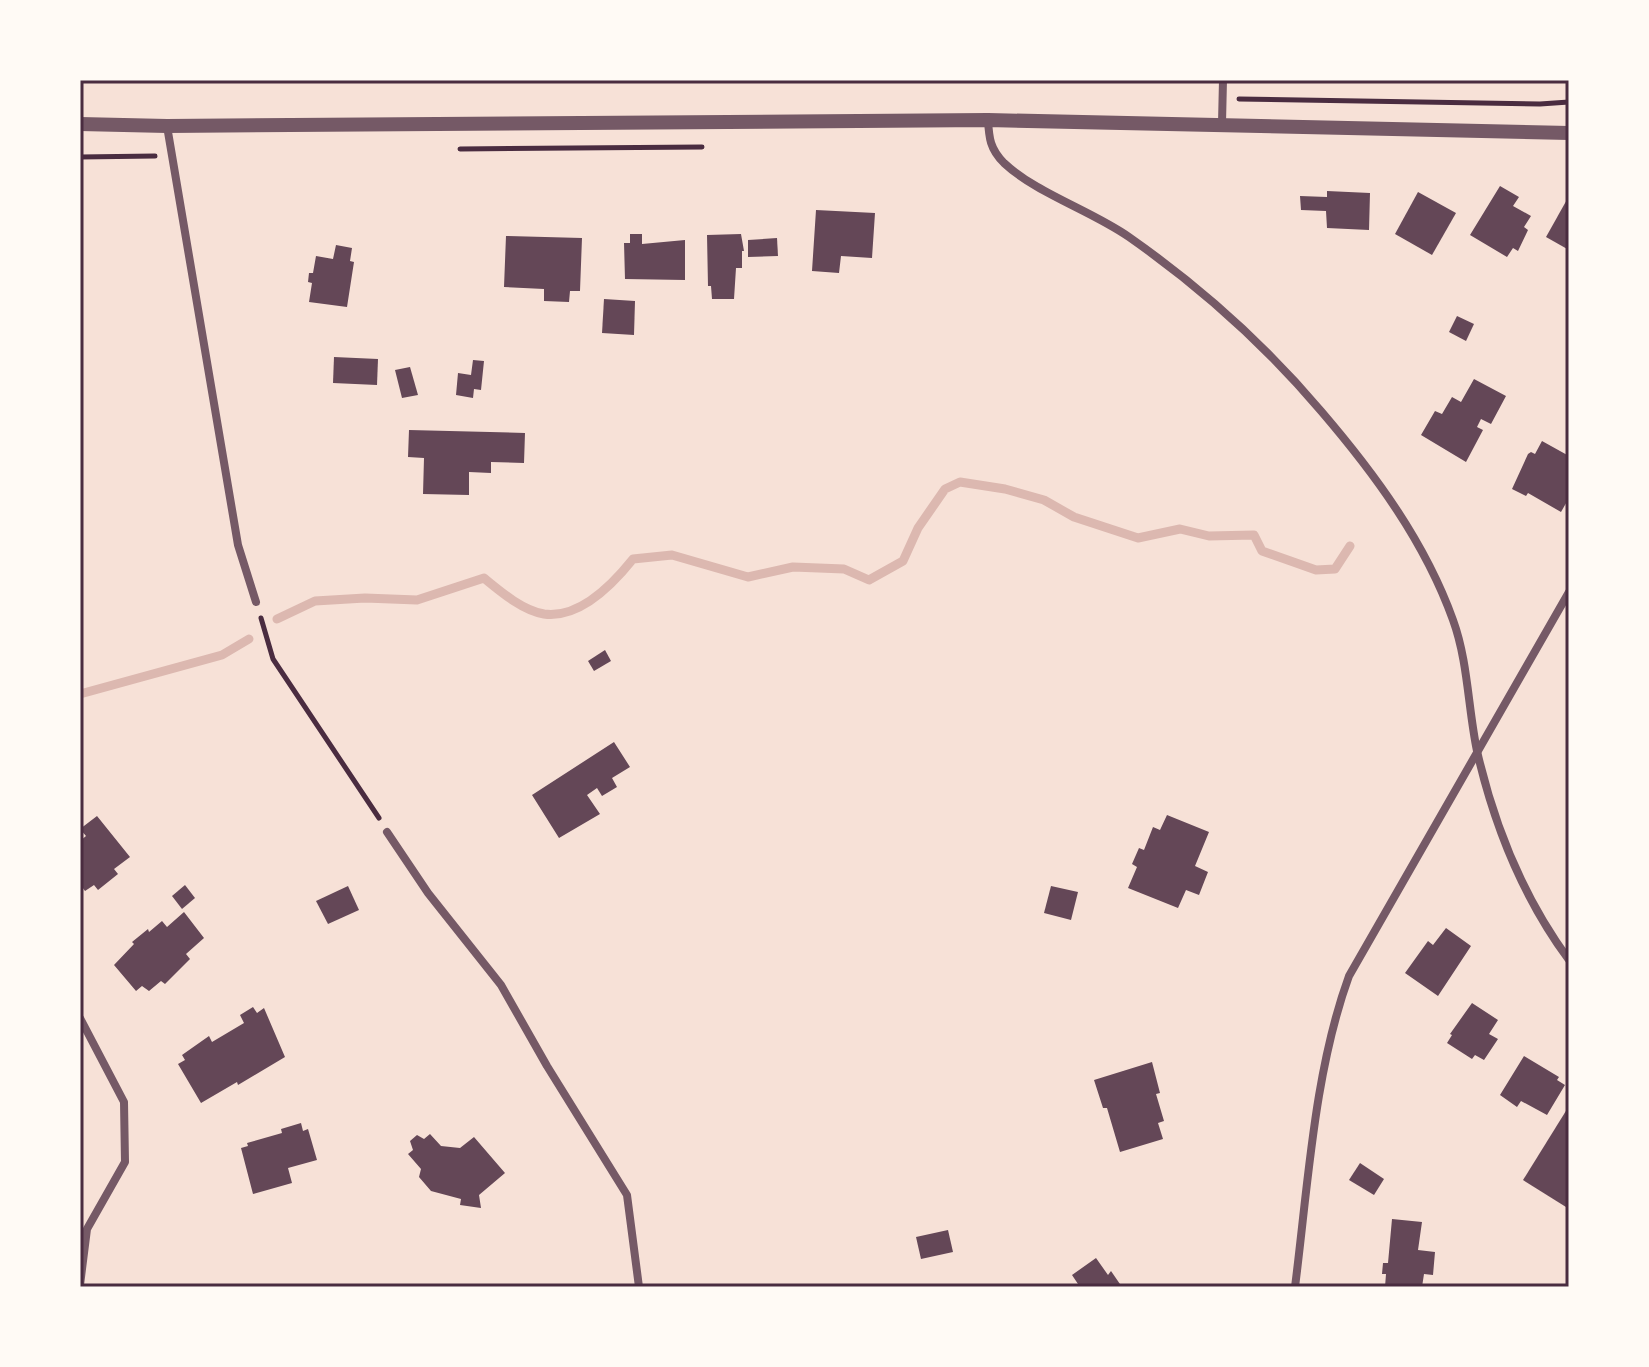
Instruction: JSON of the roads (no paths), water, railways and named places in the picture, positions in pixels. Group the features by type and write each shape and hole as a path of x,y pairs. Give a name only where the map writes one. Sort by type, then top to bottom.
{"street":[{"path":"1222,123 1223,80"},
{"path":"988,120 989,143 1004,163 1126,235 1183,277 1303,390 1354,450 1396,508 1433,568 1455,623 1477,750 1499,829 1526,887 1569,960"},
{"path":"80,124 988,120 1569,133"},
{"path":"167,126 238,545 256,602"},
{"path":"1295,1287 1326,1055 1335,1013 1349,976 1569,592"},
{"path":"387,832 428,893 501,985 627,1195 639,1287"},
{"path":"80,1018 124,1102 125,1162 87,1229 80,1285"}],"waterway":[{"path":"277,619 315,601 365,598 417,600 484,578 528,609 557,614 570,611 594,598 633,559 672,555 748,577 793,567 844,569 869,580 903,561 918,528 945,489 960,482 1005,489 1044,500 1074,517 1138,538 1180,529 1209,536 1254,535 1262,551 1316,570 1335,569 1350,546"},
{"path":"80,694 222,655 249,639"}]}
